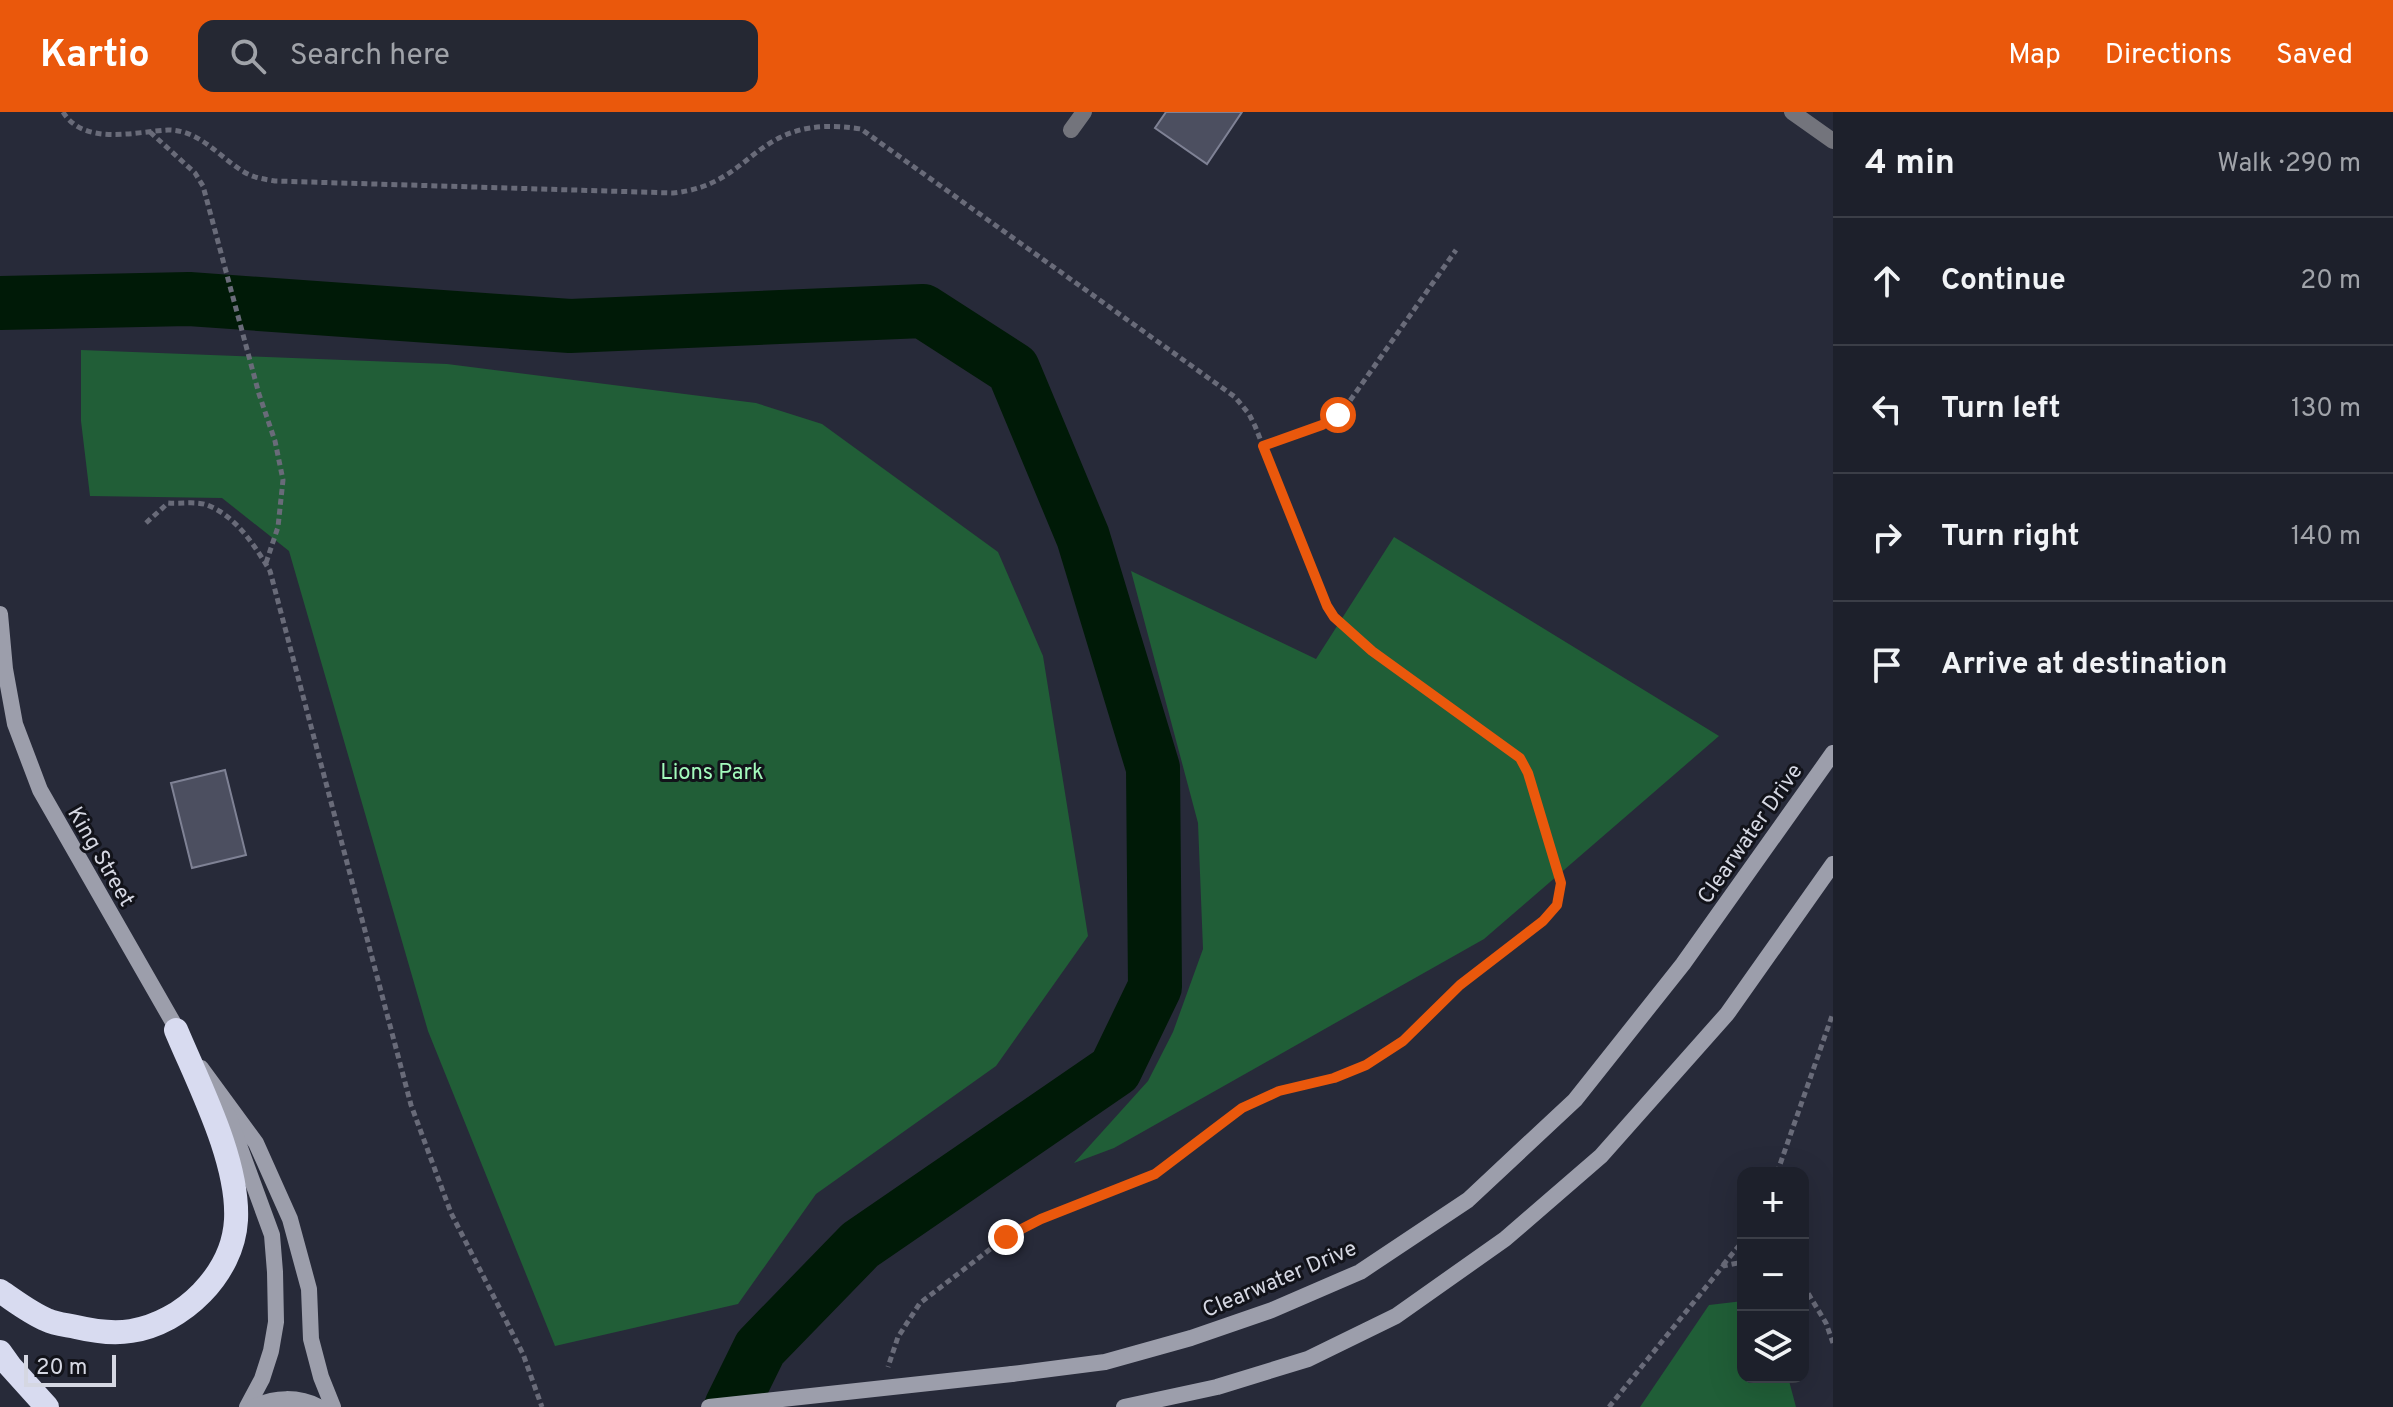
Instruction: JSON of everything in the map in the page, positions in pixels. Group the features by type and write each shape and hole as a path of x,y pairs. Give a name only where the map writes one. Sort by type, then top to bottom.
{"highway":[{"path":"0,1291 48,1321 96,1331 131,1331 164,1321 191,1304 210,1283 228,1255 236,1221 234,1191 228,1157 176,1030"},
{"path":"0,1352 47,1407"}],"main road":[{"name":"King Street","path":"0,614 5,669 15,724 40,790 176,1030 256,1143 290,1219 309,1289 311,1339 333,1407"},
{"name":"Clearwater Drive","path":"709,1407 1105,1362 1191,1338 1272,1310 1360,1272 1468,1200 1575,1100 1683,964 1833,753"},
{"path":"1124,1407 1217,1387 1308,1359 1396,1316 1505,1239 1601,1156 1727,1014 1833,864"},
{"name":"King Street","path":"222,1098 272,1235 276,1322 262,1379 247,1407"},
{"path":"254,1407 266,1401 289,1398 311,1402 319,1407"}],"street":[{"path":"1071,130 1084,112"},
{"path":"1792,112 1833,141"}],"path":[{"path":"63,112 68,121 92,134 179,130 191,134 253,177 275,181 673,193 690,191 720,176 754,145"},
{"path":"826,119 861,129 1235,397 1249,414 1334,617 1372,651 1520,758 1533,788 1561,883 1557,905 1543,921 1460,985 1403,1041 1366,1065 1334,1078 1279,1091 1242,1108 1155,1174 1041,1219 1006,1237 920,1303 898,1337 885,1377"},
{"path":"150,132 195,173 203,186 259,394 275,441 283,480 278,527 266,563"},
{"path":"1263,446 1322,425 1338,415 1456,250"},
{"path":"146,523 168,503 205,504 228,517 252,543 270,571 411,1105 451,1213 523,1354 542,1407"},
{"path":"1779,1167 1833,1013"},
{"path":"1609,1407 1737,1248"},
{"path":"1723,1266 1737,1263"},
{"path":"1809,1295 1826,1323 1833,1343"}],"green space":[{"name":"Lions Park","path":"81,350 447,364 756,403 822,424 998,552 1043,656 1088,936 996,1066 816,1194 738,1304 555,1346 428,1031 289,551 222,498 90,496 81,421"},
{"path":"1394,537 1719,736 1484,939 1114,1148 1074,1163 1148,1081 1173,1032 1203,949 1198,823 1131,571 1316,659"},
{"path":"1737,1302 1737,1383 1790,1383 1796,1407 1640,1407 1709,1305"}],"building":[{"path":"1166,112 1242,112 1207,164 1155,128"},
{"path":"225,770 246,855 192,868 171,783"}],"waterway":[{"path":"0,303 189,299 570,326 923,311 1013,369 1083,537 1153,768 1155,987 1115,1070 860,1245 760,1348 731,1407"}],"route":[{"path":"1006,1237 1041,1219 1155,1174 1242,1108 1279,1091 1334,1078 1366,1065 1403,1041 1460,985 1543,921 1557,905 1561,883 1556,861 1528,773 1520,758 1372,651 1334,617 1327,606 1263,446 1322,425 1338,415"}]}
